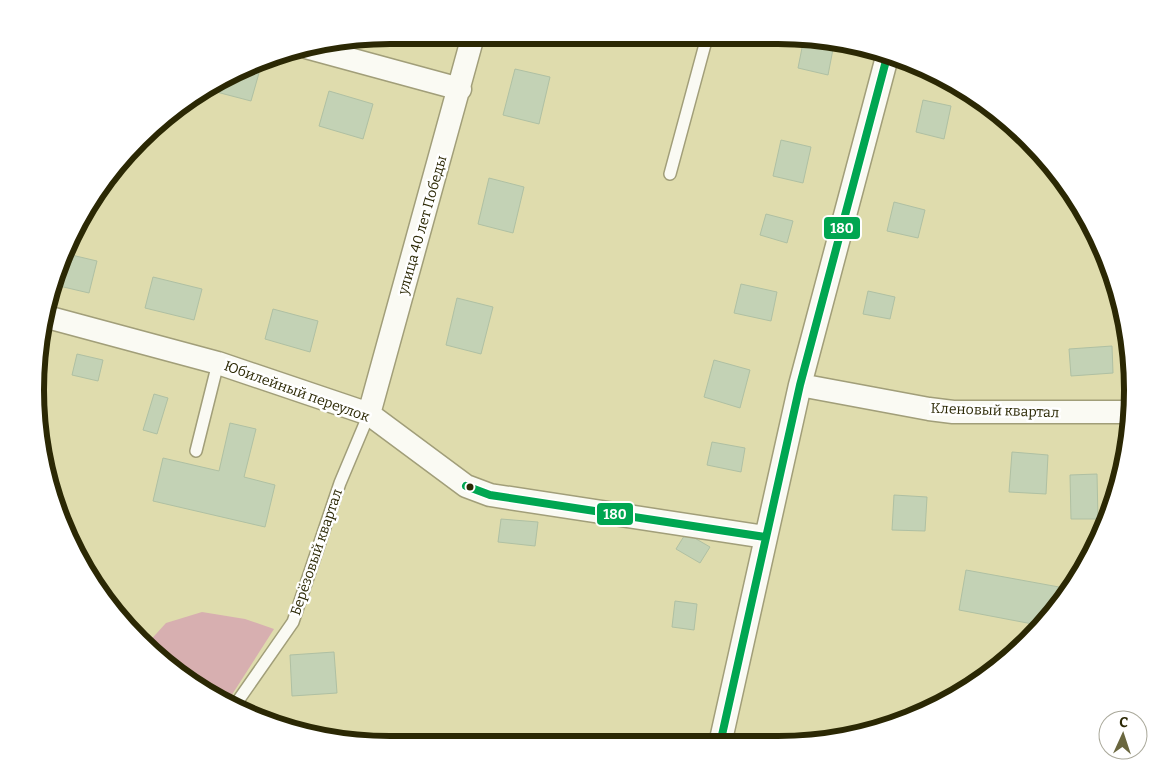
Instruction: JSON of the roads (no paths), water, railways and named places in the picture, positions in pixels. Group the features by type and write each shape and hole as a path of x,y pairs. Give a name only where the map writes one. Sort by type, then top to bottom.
{"street":[{"name":"улица 40 лет Победы","path":"369,414 471,44"},
{"path":"319,51 460,89"},
{"path":"722,736 800,385 886,61"},
{"name":"Юбилейный переулок","path":"51,318 218,363 369,414 466,486 490,495 765,537"},
{"name":"Кленовый квартал","path":"800,385 953,412 1124,412"}],"lane":[{"path":"670,174 705,44"},
{"path":"196,451 218,363"},
{"name":"Берёзовый квартал","path":"238,701 293,622 340,483 369,414"}]}
